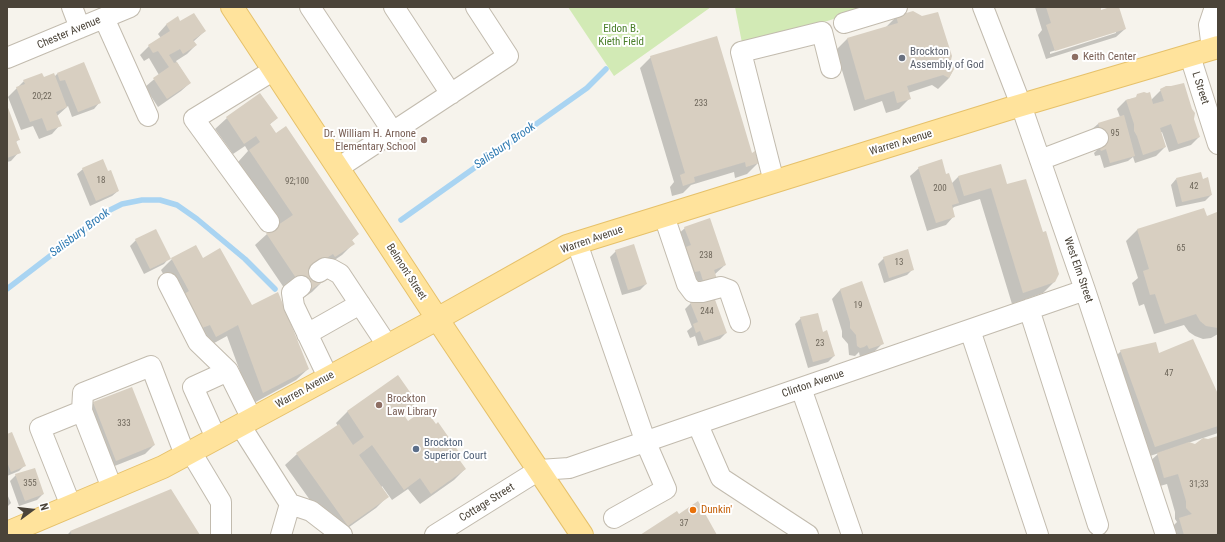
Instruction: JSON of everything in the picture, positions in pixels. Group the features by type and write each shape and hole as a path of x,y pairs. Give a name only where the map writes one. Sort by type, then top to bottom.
{"main road":[{"name":"Belmont Street","path":"232,7 437,319 582,535"},
{"name":"Warren Avenue","path":"7,533 163,467 437,319 567,246 1021,105 1215,48"}],"street":[{"path":"72,7 80,28"},
{"name":"Chester Avenue","path":"7,58 130,7"},
{"path":"310,7 393,132"},
{"path":"394,7 451,94"},
{"path":"338,168 508,56 476,7"},
{"path":"844,23 897,7"},
{"name":"West Elm Street","path":"983,7 1021,105 1085,290 1166,535"},
{"path":"1215,7 1209,25 1215,48"},
{"path":"104,18 148,116"},
{"path":"774,182 742,52 822,32 831,68"},
{"name":"L Street","path":"1190,56 1218,144"},
{"path":"269,222 194,120 274,70"},
{"path":"1040,160 1098,138"},
{"path":"664,216 688,284 693,292 702,292 721,287 729,290 740,322"},
{"path":"577,243 646,443 666,489 614,518"},
{"path":"318,272 325,268 331,269 340,274 387,345"},
{"path":"168,283 198,342 228,372 246,422 290,504 311,511 342,535"},
{"path":"301,286 292,293 294,306 306,334 328,377"},
{"name":"Clinton Avenue","path":"539,470 569,468 646,443 1085,290"},
{"path":"306,334 360,304"},
{"path":"1029,309 1098,525"},
{"path":"970,330 1038,535"},
{"path":"112,488 82,411 83,393 151,366 188,453 221,502 221,535"},
{"path":"216,438 193,387 228,372"},
{"path":"801,388 852,535"},
{"path":"72,506 40,428 82,411"},
{"path":"698,424 721,478 808,535"},
{"name":"Cottage Street","path":"435,535 539,470"},
{"path":"281,535 290,504"}],"green space":[{"name":"Eldon B. Kieth Field","path":"568,7 711,7 614,76"},
{"path":"735,7 871,7 743,48"}],"building":[{"path":"1046,7 1101,7 1101,10 1110,7 1119,7 1126,29 1055,51 1046,25 1051,23"},
{"name":"Brockton Assembly of God","path":"913,11 922,16 938,12 952,56 951,60 957,64 949,78 943,75 907,86 911,99 897,103 894,91 865,100 847,38 898,23 896,16"},
{"path":"194,13 206,31 193,40 197,45 183,54 180,49 169,55 174,63 177,62 191,83 167,99 153,78 169,67 158,51 153,53 148,45 170,31 166,24 178,16 180,21"},
{"path":"717,36 752,153 755,151 759,163 746,167 745,162 694,177 695,182 683,186 680,175 685,173 650,56"},
{"path":"84,62 101,103 78,112 65,80 60,81 57,73"},
{"path":"42,73 44,77 54,73 67,107 56,112 62,126 47,131 42,118 30,122 16,87 25,84 23,80"},
{"path":"1184,83 1192,109 1195,113 1194,119 1200,137 1178,144 1171,124 1160,128 1166,147 1143,155 1134,131 1134,124 1126,100 1136,97 1137,94 1150,92 1153,104 1164,101 1160,89 1166,86"},
{"path":"260,93 278,118 270,124 276,133 286,126 359,234 352,240 355,244 335,257 333,254 314,266 324,281 306,293 266,233 293,215 249,150 260,142 256,136 244,144 226,117"},
{"path":"7,105 20,140 16,141 21,153 7,158"},
{"path":"1124,115 1135,156 1110,163 1106,149 1101,151 1099,146 1104,144 1098,123"},
{"path":"103,159 108,171 111,170 119,191 96,201 82,168"},
{"path":"942,159 946,174 949,173 959,203 952,205 955,217 936,223 918,167"},
{"path":"1001,164 1007,184 1026,179 1043,232 1046,231 1059,274 1055,282 1023,293 991,188 964,196 958,176"},
{"path":"1201,172 1203,179 1208,177 1212,195 1182,202 1176,178"},
{"path":"1204,208 1207,216 1217,212 1218,215 1218,328 1206,326 1200,321 1196,314 1165,324 1155,294 1150,295 1143,271 1149,269 1137,229"},
{"path":"710,218 726,265 714,270 718,282 705,287 700,271 695,272 686,247 691,245 684,227"},
{"path":"156,229 171,259 150,269 135,239"},
{"path":"634,244 647,284 628,290 615,250"},
{"path":"196,245 203,258 220,248 252,305 278,292 309,369 263,393 238,325 216,337 210,325 202,328 184,294 189,291 171,258"},
{"path":"908,249 914,270 889,278 883,257"},
{"path":"862,281 884,344 869,349 867,345 860,348 857,346 856,335 850,328 850,322 840,289"},
{"path":"713,294 727,333 704,341 700,331 696,333 693,324 698,322 690,302"},
{"path":"818,313 823,332 827,330 835,356 813,362 800,317"},
{"path":"1193,339 1218,394 1218,426 1155,447 1120,350 1156,342 1159,353"},
{"name":"Brockton Superior Court","path":"398,375 417,402 402,412 408,421 425,409 436,424 438,422 459,452 456,455 466,469 431,494 420,478 404,490 372,445 359,455 389,497 348,526 296,453 339,424 353,445 364,437 347,411"},
{"path":"132,387 155,445 116,461 93,402"},
{"path":"12,432 26,466 11,472 7,462 7,434"},
{"path":"1218,436 1218,533 1213,535 1184,535 1179,518 1192,514 1186,508 1186,501 1178,474 1164,478 1157,453 1189,442 1195,444 1203,438 1208,439"},
{"path":"35,468 44,494 25,501 15,474"},
{"path":"171,489 200,535 72,535 70,531"},
{"path":"698,501 717,535 640,535 677,511 679,514"}],"waterway":[{"name":"Salisbury Brook","path":"401,220 587,88 606,69"},
{"name":"Salisbury Brook","path":"7,289 110,210 122,204 142,200 160,200 177,205 197,219 245,259 275,289"}],"place":[{"name":"Keith Center","path":"1075,57"},
{"name":"Brockton Assembly of God","path":"902,58"},
{"name":"Dr. William H. Arnone Elementary School","path":"424,140"},
{"name":"Brockton Law Library","path":"379,405"},
{"name":"Brockton Superior Court","path":"416,449"},
{"name":"Dunkin'","path":"693,510"}]}
